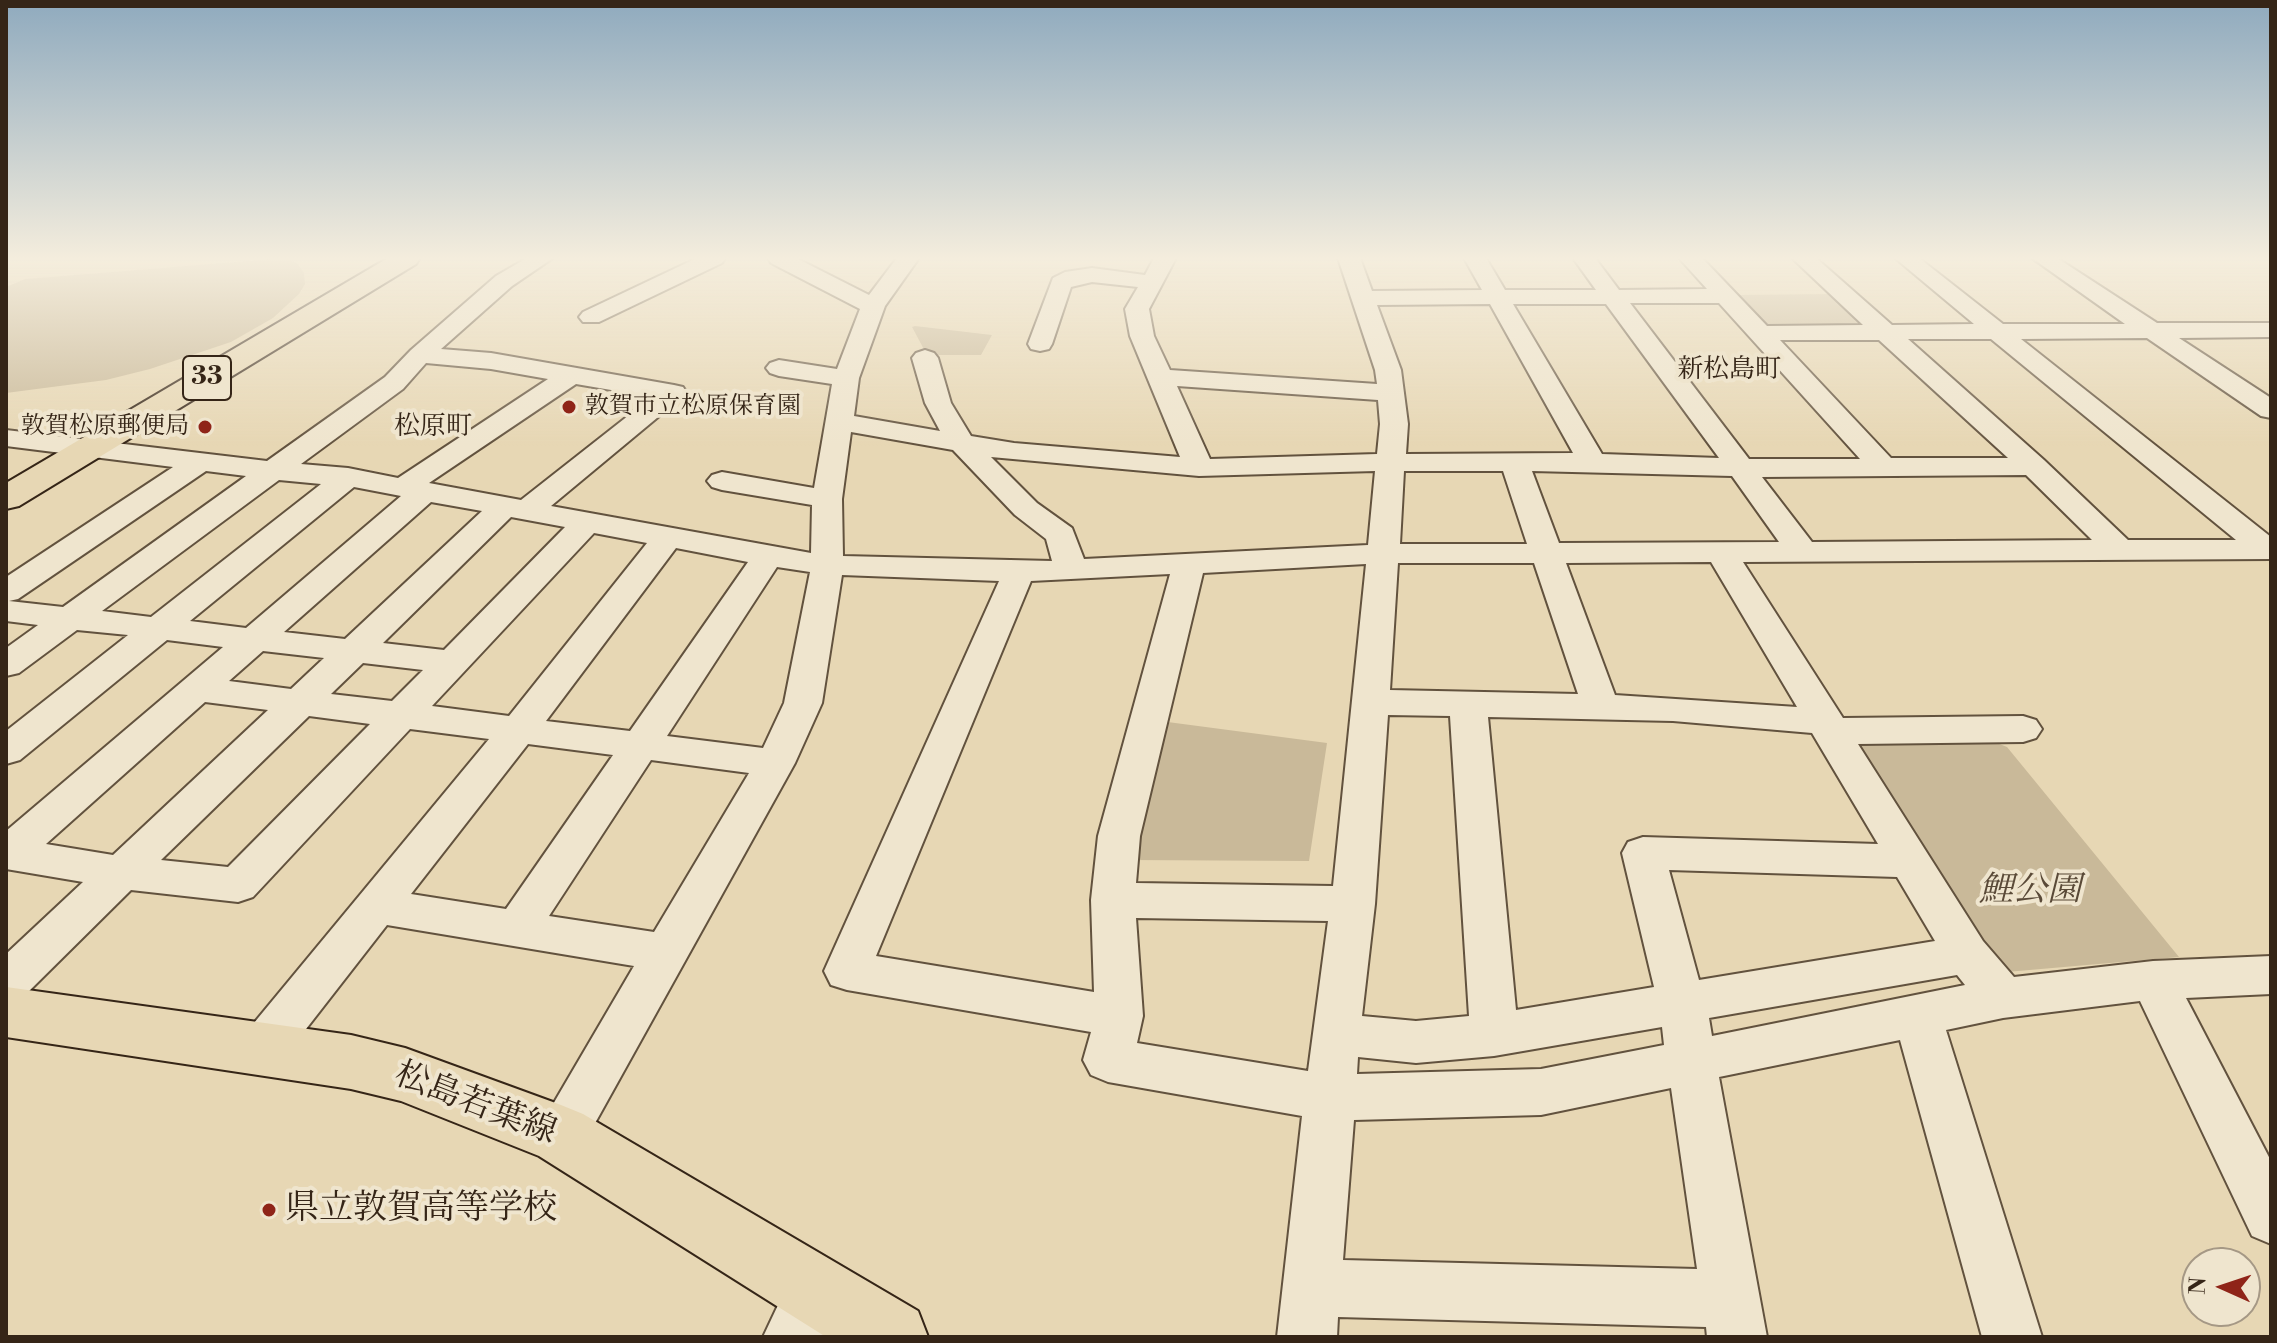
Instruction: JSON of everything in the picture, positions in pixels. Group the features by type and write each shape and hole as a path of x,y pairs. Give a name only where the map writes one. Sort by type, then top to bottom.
{"main road":[{"name":"33","path":"6,498 302,321"},
{"name":"松島若葉線","path":"6,1012 351,1062 405,1075 561,1135 804,1313 892,1337"}],"street":[{"path":"6,665 394,383 459,321"},
{"path":"561,1135 775,763 803,703 827,565 827,499 846,378 867,321"},
{"path":"1040,344 1048,321"},
{"path":"1139,321 1142,336 1199,467"},
{"path":"1371,321 1388,370 1394,424 1353,904 1336,1034 1310,1313 1735,1318 1682,1003 1643,853 1909,861"},
{"path":"1513,321 1592,462"},
{"path":"1632,321 1802,551"},
{"path":"1748,321 1884,468"},
{"path":"1872,321 2034,466 2121,551"},
{"path":"1985,321 2269,549"},
{"path":"2136,321 2271,410"},
{"path":"1760,333 2271,330"},
{"path":"6,983 354,649 516,509 674,393 491,361 420,355"},
{"path":"925,358 938,403 960,441 1026,509 1061,535 1071,569"},
{"path":"779,368 846,378"},
{"path":"7,853 254,640 414,489 571,375"},
{"path":"1161,377 1392,393"},
{"path":"841,422 1014,452 1199,467 1592,462 1740,468 2034,466"},
{"path":"6,438 274,471 348,477 827,565 1019,572 1383,554 2269,549"},
{"path":"6,592 200,462"},
{"path":"1515,463 1600,706"},
{"path":"6,751 348,477"},
{"path":"722,481 827,499"},
{"path":"7,853 124,873 238,885 587,522"},
{"path":"261,1050 519,729 668,537"},
{"path":"1721,552 1967,954 2003,998"},
{"path":"518,927 768,556"},
{"path":"1189,562 1119,836 1113,900 1119,1016 1108,1060 1331,1098 1541,1092 1918,1018 2003,998 2153,980 2271,975"},
{"path":"1019,572 847,971 1119,1016"},
{"path":"6,611 453,662"},
{"path":"197,689 296,704 643,743 775,763"},
{"path":"1371,702 1600,706 1830,727 2023,729"},
{"path":"1468,703 1494,1035"},
{"path":"1113,900 1353,904"},
{"path":"377,906 666,953"},
{"path":"1336,1034 1416,1042 1494,1035 1967,954"},
{"path":"2153,980 2271,1217"},
{"path":"1918,1018 2012,1337"}],"green space":[{"path":"6,321 268,321 231,342 150,369 106,380 6,393"},
{"path":"1758,321 1862,321 1868,326 1764,327"},
{"path":"912,327 992,335 981,355 927,355"},
{"path":"1160,721 1327,743 1309,861 1127,860"},
{"name":"鯉公園","path":"1852,741 1992,741 2007,747 2179,957 1995,973"}],"place":[{"name":"敦賀市立松原保育園","path":"569,407"},
{"name":"敦賀松原郵便局","path":"205,427"},
{"name":"県立敦賀高等学校","path":"269,1210"}],"district":[{"name":"新松島町","path":"1729,371"},
{"name":"松原町","path":"433,428"}]}
